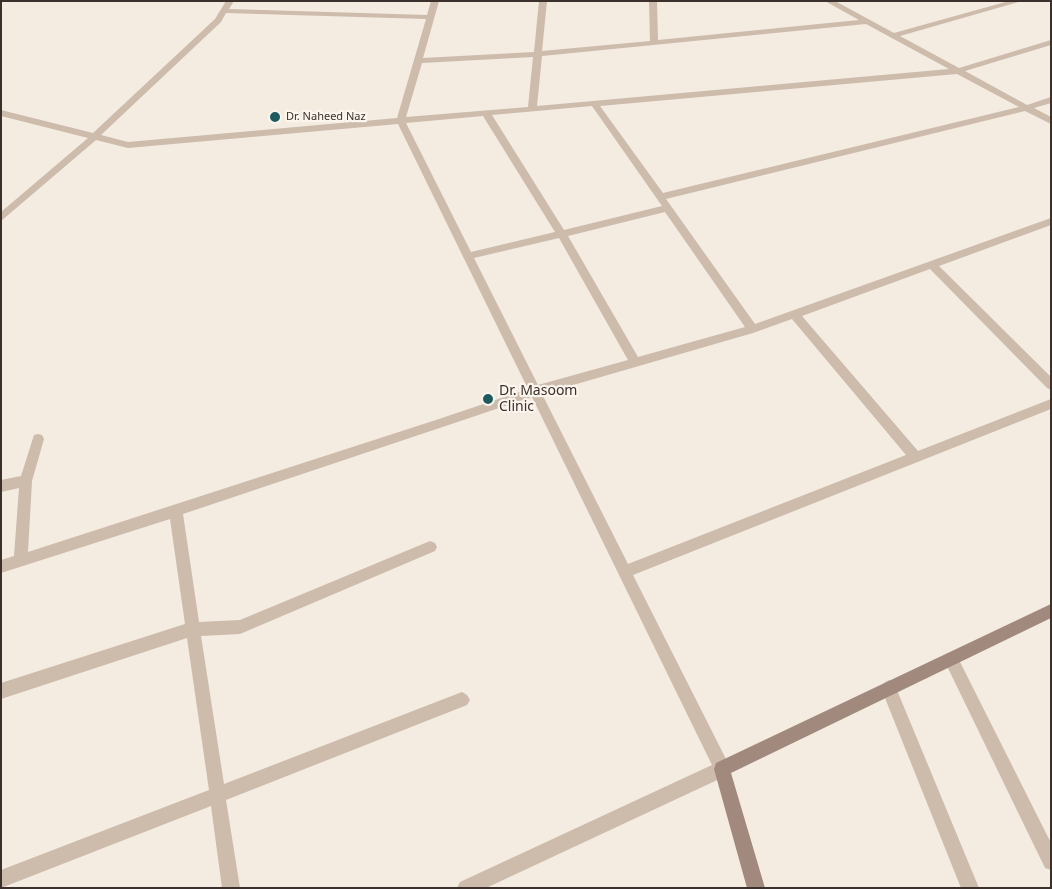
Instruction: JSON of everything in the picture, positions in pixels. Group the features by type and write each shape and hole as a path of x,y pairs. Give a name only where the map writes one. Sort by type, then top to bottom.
{"street":[{"path":"1,218 94,136 218,20 230,1"},
{"path":"435,1 401,121 722,769 756,888"},
{"path":"532,109 543,1"},
{"path":"654,1 654,42"},
{"path":"829,1 1051,121"},
{"path":"893,36 1018,1"},
{"path":"224,11 431,17"},
{"path":"418,61 538,54 867,22"},
{"path":"1,113 128,145 957,71 1051,42"},
{"path":"660,197 1026,108 1051,100"},
{"path":"594,103 753,329"},
{"path":"486,113 562,234 635,362"},
{"path":"469,256 668,208"},
{"path":"1,567 440,424 535,390 753,329 1051,221"},
{"path":"930,264 1051,385"},
{"path":"794,314 915,457"},
{"path":"624,572 1051,404"},
{"path":"22,560 26,481 38,439"},
{"path":"1,486 26,481"},
{"path":"176,511 232,888"},
{"path":"1,691 193,629 240,627 430,547"},
{"path":"466,888 722,769 1051,611"},
{"path":"951,659 1051,862"},
{"path":"889,688 970,888"},
{"path":"1,879 462,700"}],"place":[{"name":"Dr. Naheed Naz","path":"275,117"},
{"name":"Dr. Masoom Clinic","path":"488,399"}]}
